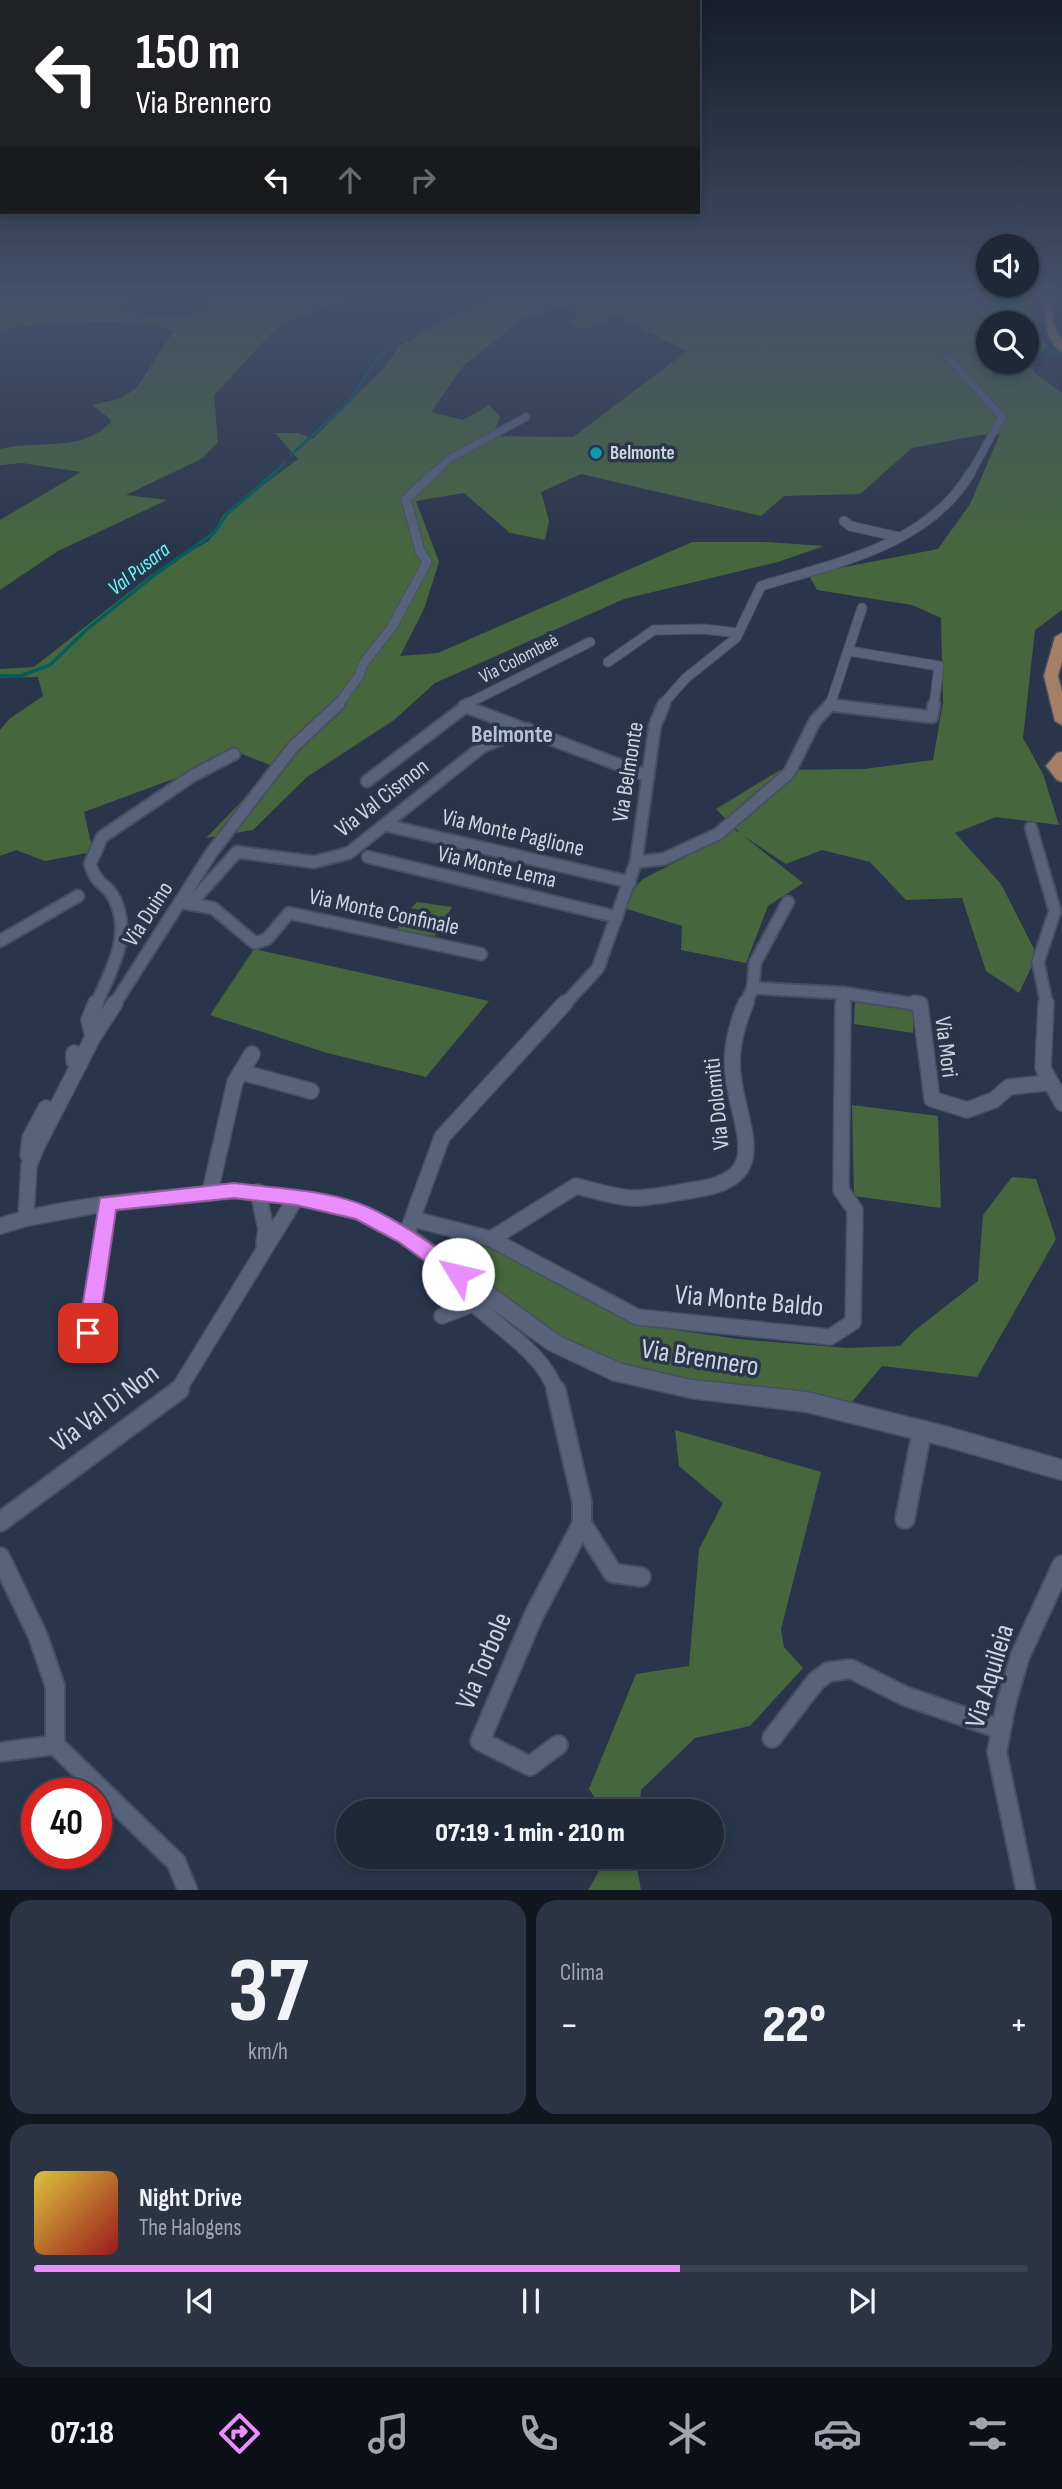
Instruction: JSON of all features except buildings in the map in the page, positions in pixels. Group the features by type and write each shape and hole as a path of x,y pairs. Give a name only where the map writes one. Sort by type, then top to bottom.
{"main road":[{"path":"1062,637 1051,676 1062,722"},
{"path":"1062,756 1054,766 1062,777"}],"street":[{"name":"Via Belmonte","path":"410,1228 442,1137 598,968 636,862 660,708 686,678 738,633 761,586 859,556 926,524 964,484 1002,417 972,381"},
{"name":"Via Duino","path":"26,1218 29,1165 76,1059 185,903 249,803 293,747 335,709 359,676 363,664 392,627 427,562 419,551 406,499 449,459 526,417"},
{"path":"844,520 850,526 899,537"},
{"path":"636,862 664,859 718,834 789,773 815,721 830,705 862,608"},
{"path":"608,662 647,632 704,629 738,633"},
{"name":"Via Colombeè","path":"367,781 464,706 590,642"},
{"path":"830,705 932,716 939,666 849,651"},
{"name":"Via Colombeè","path":"464,706 648,776"},
{"name":"Via Val Cismon","path":"185,903 237,852 314,862 349,853 483,746 503,736 528,730"},
{"path":"93,1037 89,1020 123,942 122,917 113,894 96,882 90,864 103,837 192,776 234,754"},
{"name":"Via Monte Paglione","path":"385,825 631,882"},
{"path":"1031,828 1055,911 1055,923 1041,948 1037,965 1047,1009 1041,1067 1046,1083 1062,1103"},
{"name":"Via Monte Lema","path":"368,857 617,917"},
{"path":"0,942 78,896"},
{"name":"Via Dolomiti","path":"491,1239 576,1186 634,1198 717,1187 737,1176 745,1161 747,1131 733,1077 732,1049 740,1017 752,988 755,963 788,902"},
{"name":"Via Monte Confinale","path":"185,903 213,908 230,919 255,943 267,939 289,913 481,954"},
{"name":"Via Mori","path":"752,988 843,993 920,1004 932,1099 967,1110 994,1100 1009,1087 1046,1083"},
{"name":"Via Monte Baldo","path":"491,1239 637,1317 830,1337 853,1322 855,1210 841,1190 843,993"},
{"path":"210,1192 235,1082 252,1054"},
{"path":"241,1072 311,1091"},
{"path":"29,1165 30,1138 46,1108"},
{"name":"Via Brennero","path":"0,1226 26,1218 107,1204 210,1192 258,1192 360,1212 410,1228 481,1300 554,1343 620,1373 691,1389 807,1402 922,1430 1062,1470"},
{"path":"258,1192 266,1229 263,1247"},
{"name":"Via Val Di Non","path":"0,1522 178,1391 263,1247 296,1198"},
{"path":"88,1333 107,1204"},
{"path":"410,1228 491,1239"},
{"path":"442,1316 481,1300 545,1370 555,1387 582,1502 582,1524 613,1573 641,1577"},
{"path":"905,1520 922,1430"},
{"name":"Via Torbole","path":"558,1745 530,1766 480,1741 534,1615 582,1524"},
{"path":"0,1557 38,1636 55,1686 55,1745 176,1862 188,1890"},
{"name":"Via Aquileia","path":"1026,1890 998,1752 1000,1729 1019,1662 1062,1565"},
{"path":"772,1738 816,1681 828,1672 851,1669 905,1696 1000,1729"},
{"path":"0,1752 55,1745"}],"green space":[{"path":"141,381 227,381 214,395 218,442 203,458 126,495 167,500 58,551 0,590 0,520 81,472 22,463 0,465 0,449 58,444 86,438 111,422 92,405 122,398"},
{"path":"371,381 453,381 431,412 463,420 489,405 500,417 493,436 573,437 647,381 1046,381 1062,393 1062,610 1035,630 1023,738 1043,774 1059,825 996,817 955,833 1001,884 1037,955 1019,993 986,971 962,898 906,900 870,862 822,850 786,864 742,835 803,883 768,906 746,963 681,950 682,926 627,909 634,888 643,879 724,837 733,829 740,833 716,809 780,770 864,769 933,760 943,703 941,618 912,605 817,590 808,574 938,549 970,504 1000,434 980,435 912,448 860,494 784,496 761,516 581,474 541,492 549,521 545,540 510,533 464,493 416,501 439,562 424,609 400,656 438,653 692,542 767,542 824,546 778,562 624,599 435,683 394,720 307,777 253,830 206,838 275,767 234,751 184,775 84,812 93,852 45,861 16,850 0,856 0,730 9,719 43,696 38,677 0,678 0,669 34,667 151,575 210,540 223,515 298,459 275,433 299,433 313,439"},
{"path":"417,902 452,907 435,936 396,930 399,925 421,929 431,912 411,908"},
{"path":"254,949 489,1001 426,1077 327,1053 210,1015"},
{"path":"855,1002 914,1011 913,1033 854,1024"},
{"path":"852,1105 938,1116 941,1208 854,1196"},
{"path":"1012,1177 1036,1179 1056,1239 977,1377 882,1366 851,1403 699,1384 662,1376 590,1352 549,1330 477,1276 462,1255 461,1246 466,1243 491,1246 634,1324 738,1339 847,1348 900,1346 914,1331 978,1281 983,1215"},
{"path":"675,1430 821,1472 781,1629 784,1647 803,1668 750,1726 695,1738 641,1790 640,1799 596,1799 589,1789 636,1674 689,1666 699,1549 723,1503 679,1466"},
{"path":"600,1869 637,1869 641,1890 588,1890"}],"waterway":[{"name":"Val Pusara","path":"291,455 350,401 363,381"},
{"name":"Val Pusara","path":"273,474 285,463"},
{"name":"Val Pusara","path":"0,676 20,676 50,665 86,630 157,573 214,533 227,514 275,472"}],"place":[{"name":"Belmonte","path":"596,453"}],"district":[{"name":"Belmonte","path":"512,734"}],"route":[{"path":"88,1333 107,1204 234,1191 296,1198 360,1212 406,1236 458,1274"}]}
